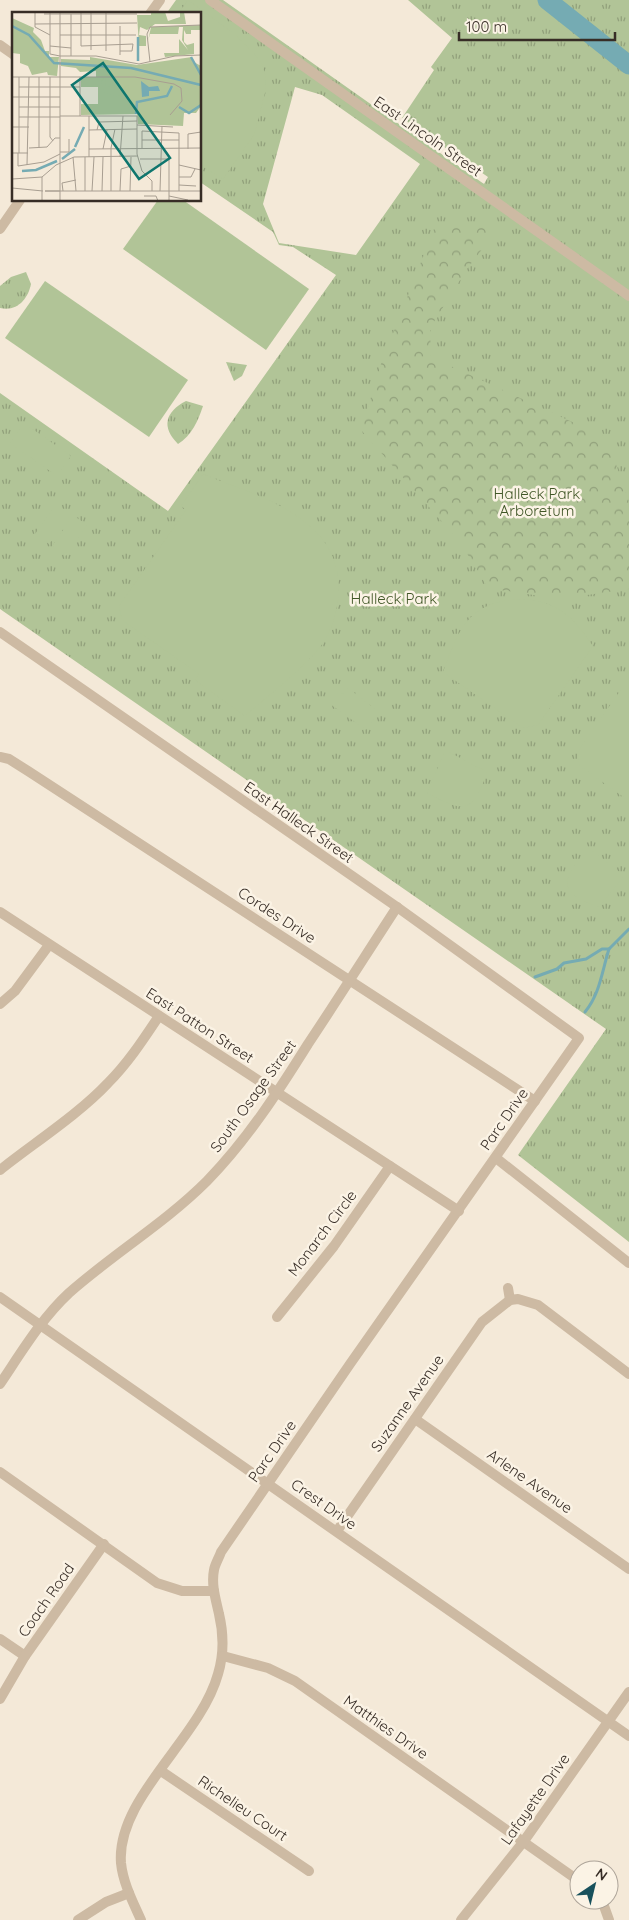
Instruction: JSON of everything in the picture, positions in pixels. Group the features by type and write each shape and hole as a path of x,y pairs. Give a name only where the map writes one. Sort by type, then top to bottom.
{"street":[{"path":"151,12 160,0"},
{"name":"East Lincoln Street","path":"210,0 629,296"},
{"path":"0,45 12,54"},
{"path":"0,229 19,201"},
{"name":"East Halleck Street","path":"0,632 396,907 579,1038"},
{"name":"Cordes Drive","path":"0,757 9,759 28,771 535,1101"},
{"name":"South Osage Street","path":"0,1384 41,1325 67,1295 120,1250 176,1209 237,1148 277,1093 396,907"},
{"name":"East Patton Street","path":"0,912 459,1211"},
{"path":"0,1004 16,991 49,945"},
{"path":"0,1170 78,1110 106,1085 132,1056 159,1016"},
{"name":"Parc Drive","path":"141,1920 129,1893 121,1863 123,1836 134,1808 194,1725 218,1676 223,1656 220,1616 214,1591 214,1570 221,1552 579,1038"},
{"path":"496,1158 629,1263"},
{"name":"Monarch Circle","path":"277,1317 334,1246 390,1166"},
{"path":"508,1288 510,1300 518,1299 538,1305 554,1315 629,1374"},
{"name":"Crest Drive","path":"0,1297 629,1736"},
{"name":"Suzanne Avenue","path":"337,1531 482,1322 510,1300"},
{"name":"Arlene Avenue","path":"414,1418 629,1569"},
{"path":"0,1472 157,1583 182,1591 214,1591"},
{"name":"Coach Road","path":"0,1699 25,1656 104,1544"},
{"path":"0,1640 25,1656"},
{"name":"Matthies Drive","path":"223,1656 268,1668 295,1681 569,1874"},
{"name":"Lafayette Drive","path":"461,1920 524,1842 629,1692"},
{"name":"Richelieu Court","path":"161,1770 309,1871"},
{"path":"78,1920 106,1902 129,1893"}],"green space":[{"name":"Halleck Park","path":"176,0 223,0 484,184 488,177 402,118 434,70 431,67 452,38 408,0 629,0 629,1242 518,1155 606,1029 0,609 0,393 168,511 336,275 293,247 279,245 273,232 201,183 201,12 167,12","holes":["295,87 322,95 420,164 356,255 279,243 263,204"]},
{"path":"188,0 233,33 253,52 262,64 266,77 265,93 254,135 223,179 201,166 201,12 179,12"},
{"path":"157,201 184,201 309,289 266,350 123,249"},
{"name":"Halleck Park Arboretum","path":"502,223 467,269 430,328 431,357 607,438 629,502 629,589 559,599 488,588 460,542 361,430 381,364 434,229"},
{"path":"26,272 31,284 27,295 21,303 12,308 0,308 0,286 11,277"},
{"path":"45,281 188,380 149,437 5,338"},
{"path":"226,362 247,365 242,376 234,381"},
{"path":"186,401 203,406 194,427 178,444 169,432 168,420 174,410"},
{"path":"24,423 71,456 57,476 10,443"},
{"path":"203,474 247,491 291,512 310,526 325,543 335,564 339,589 337,604 332,626 321,646 305,664 245,716 195,680 199,674 122,620 119,606 186,510 181,506"},
{"path":"56,504 71,514 49,544 35,534"},
{"path":"73,515 87,525 66,556 52,546"},
{"path":"523,599 535,600 556,607 572,619 593,646 538,725 523,728 443,672 455,641 469,619 478,611 490,605"},
{"path":"627,681 629,682 629,801 580,766 577,755"},
{"path":"348,688 379,712 366,730 330,704 339,691 343,694"},
{"path":"447,751 487,772 477,796 466,806 450,804 427,793 444,753"},
{"path":"589,848 622,874 623,877 599,907 575,896 569,890 567,883 573,868"}],"waterway":[{"path":"547,0 629,65"},
{"path":"535,977 557,969 564,963 586,959 602,949 609,949 629,929"},
{"path":"585,1012 594,998 609,949"}]}
